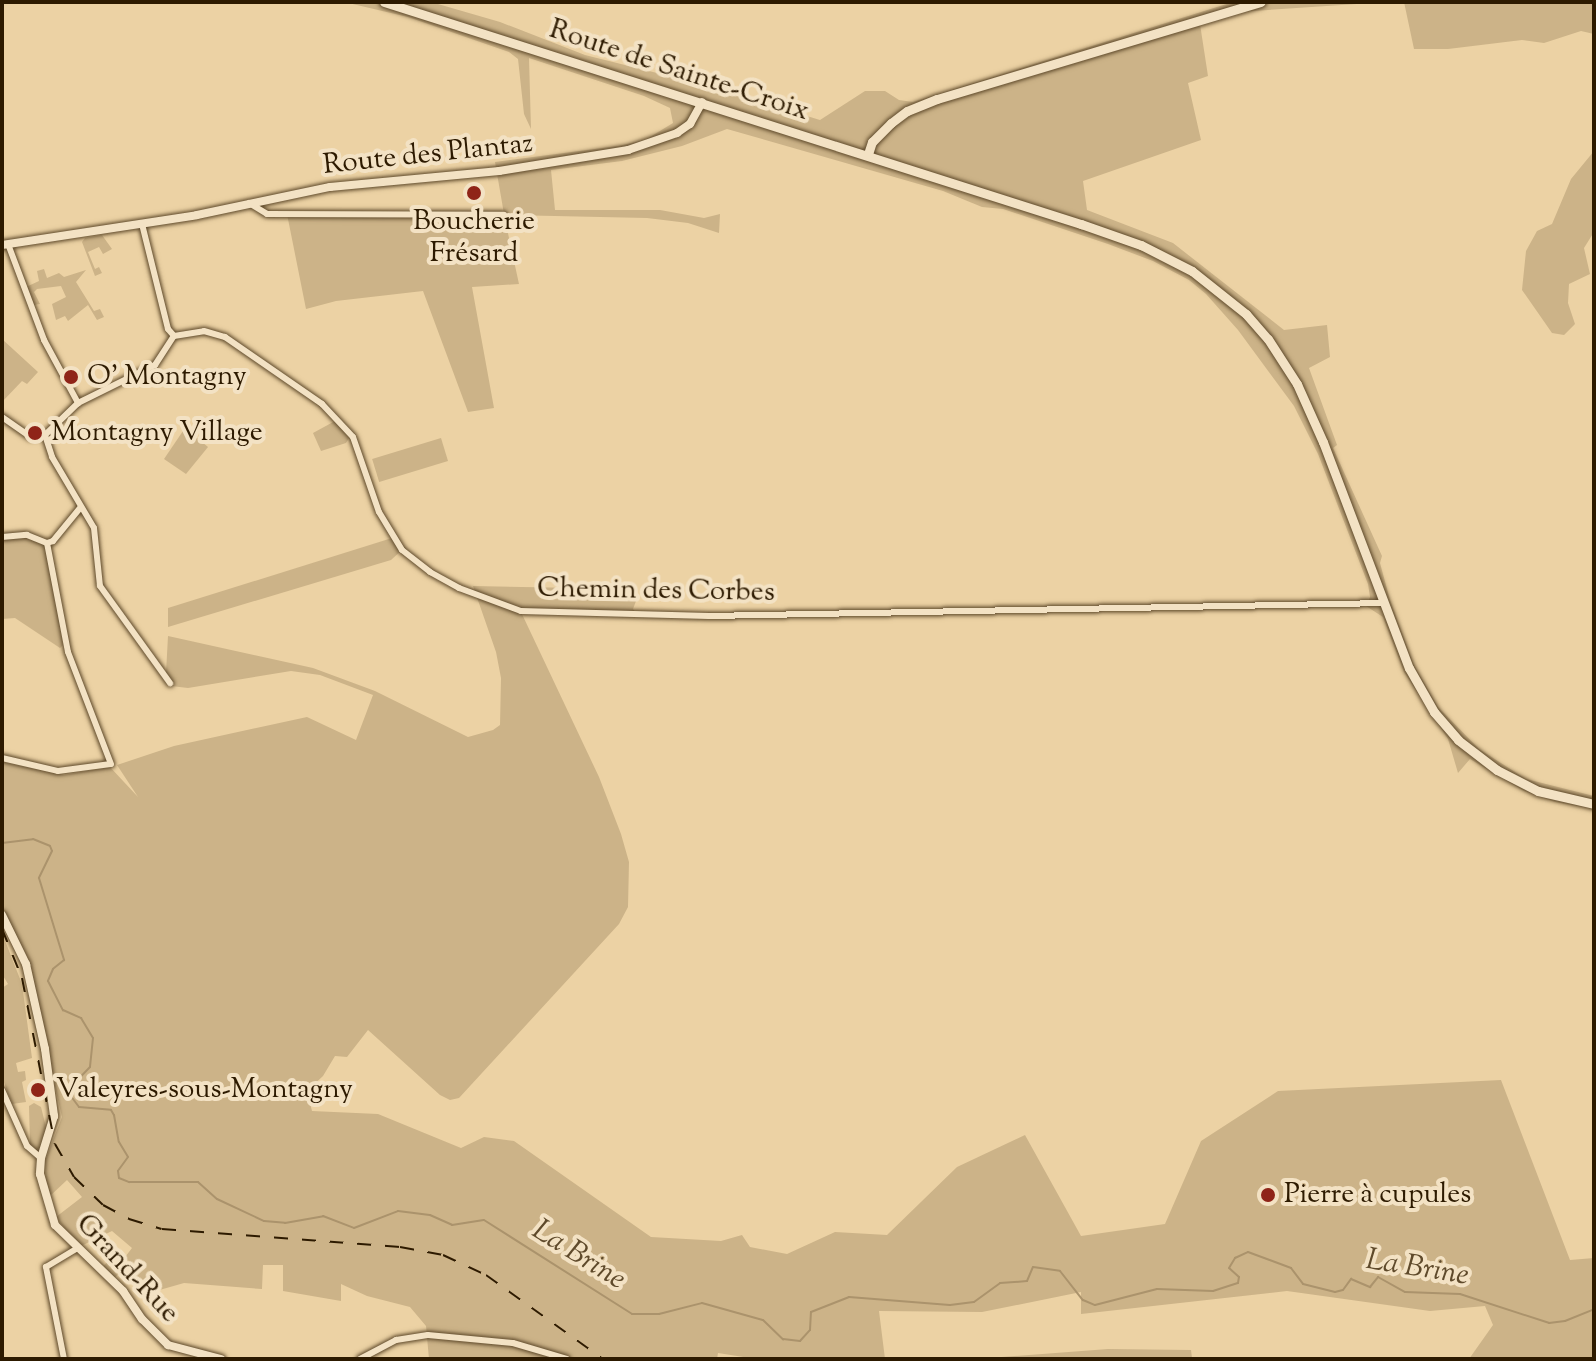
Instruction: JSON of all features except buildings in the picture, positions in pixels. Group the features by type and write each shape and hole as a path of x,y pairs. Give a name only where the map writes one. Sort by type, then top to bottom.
{"main road":[{"name":"Route de Sainte-Croix","path":"384,2 1118,236 1174,261 1223,293 1268,339 1297,384 1323,442 1383,603 1420,689 1458,740 1497,770 1525,785 1564,799 1594,804"},
{"path":"868,154 872,142 891,123 907,111 937,99 1261,2"}],"street":[{"name":"Route des Plantaz","path":"5,245 142,224 330,187 499,171 628,150 677,133 690,124 702,102"},
{"path":"249,203 267,214 504,215"},
{"path":"4,420 31,437 45,435 78,403 155,365 174,336 168,329 142,224"},
{"path":"5,245 32,313 78,403"},
{"name":"Chemin des Corbes","path":"174,336 204,331 225,337 322,404 353,437 388,532 402,550 430,572 459,588 521,611 709,616 1383,603"},
{"path":"45,435 52,457 94,528 98,541 95,553 100,586 170,683"},
{"path":"2,537 27,535 47,543 53,541 80,508"},
{"path":"2,758 58,771 111,764 68,652 47,543"},
{"name":"Grand-Rue","path":"2,915 26,964 49,1075 53,1125 41,1158 41,1182 55,1225 76,1249 107,1275 168,1345 221,1359"},
{"path":"2,1090 27,1146 41,1158"},
{"path":"64,1359 46,1267 76,1249"},
{"path":"360,1359 396,1340 428,1335 513,1343 567,1359"}],"shaded area":[{"path":"344,2 431,2 500,22 585,55 709,86 820,120 865,91 885,91 899,100 913,102 1233,2 1387,2 1238,12 1200,24 1208,76 1188,83 1201,140 1083,181 1087,210 1173,243 1284,330 1327,325 1330,357 1309,368 1337,445 1333,448 1382,556 1380,563 1390,600 1414,665 1438,707 1479,749 1526,779 1594,796 1594,809 1555,802 1524,791 1470,759 1458,773 1448,739 1404,672 1383,617 1366,606 1370,597 1368,584 1318,454 1294,406 1238,330 1206,294 1189,280 1153,261 1003,209 982,207 943,191 727,129 682,146 622,161 551,170 555,210 660,210 704,218 720,214 719,233 688,223 647,218 504,215 519,284 472,287 494,408 468,412 423,291 336,301 306,309 287,214 504,214 495,162 618,146 645,140 673,123 670,108 644,96 529,58 531,129 524,114 518,59 509,52 408,17"},
{"path":"1404,2 1594,2 1594,34 1581,31 1544,43 1522,40 1448,49 1414,49"},
{"path":"1594,151 1594,232 1584,248 1590,274 1569,284 1568,303 1575,324 1564,335 1552,333 1522,290 1526,251 1537,231 1552,224 1571,179"},
{"path":"102,235 112,249 103,254 99,247 88,252 95,269 99,267 102,273 95,276 82,242 85,238"},
{"path":"44,269 47,278 59,273 64,277 86,270 76,282 94,311 100,309 104,317 97,320 88,305 68,321 65,316 56,320 52,304 66,297 61,286 37,289 34,292 40,304 33,305 26,287 39,281 37,271"},
{"path":"2,339 38,372 27,384 22,381 2,402"},
{"path":"335,421 349,438 346,443 321,451 313,433"},
{"path":"185,428 208,447 186,474 164,459"},
{"path":"441,438 448,461 379,482 372,459"},
{"path":"16,535 44,542 47,547 63,645 60,648 15,618 2,619 2,537"},
{"path":"392,538 402,550 391,560 168,627 168,608"},
{"path":"473,586 634,589 636,601 633,609 637,614 521,612 599,777 621,834 629,862 628,907 619,924 459,1098 450,1100 440,1095 368,1030 347,1057 335,1056 323,1076 307,1091 312,1111 378,1114 461,1148 484,1137 514,1141 651,1237 721,1241 742,1235 750,1247 787,1254 835,1232 887,1235 957,1167 1025,1135 1081,1236 1165,1224 1201,1141 1278,1091 1501,1080 1570,1260 1594,1258 1594,1359 1469,1359 1493,1325 1485,1306 1430,1311 1287,1291 1081,1314 1081,1292 982,1312 879,1311 885,1359 756,1359 718,1353 717,1359 429,1359 426,1326 410,1307 367,1296 341,1284 341,1301 283,1291 283,1265 263,1265 262,1289 184,1283 142,1295 134,1277 139,1272 130,1264 113,1279 101,1269 108,1261 119,1265 132,1248 112,1231 79,1247 56,1217 82,1197 67,1180 50,1196 46,1187 45,1161 62,1117 27,964 2,914 2,762 64,775 110,767 138,797 117,765 174,746 307,717 356,740 373,695 320,675 291,671 188,688 171,686 166,673 168,636 313,668 375,691 468,737 493,730 500,725 501,678 496,652"},
{"path":"2,933 22,984 32,1058 16,1063 18,1072 25,1071 26,1080 22,1082 26,1102 12,1104 2,1077 2,988 8,984 2,974"},
{"path":"34,1103 41,1107 47,1131 41,1147 36,1150 30,1145 29,1106"},
{"path":"1108,1349 1191,1350 1192,1358 975,1359"}],"waterway":[{"name":"La Brine","path":"2,843 33,839 50,846 52,851 39,878 64,960 53,969 48,981 63,1010 81,1018 93,1038 90,1067 71,1087 70,1095 79,1107 111,1110 119,1142 128,1157 118,1171 119,1178 129,1182 198,1182 217,1199 264,1221 285,1223 323,1216 354,1228 398,1211 430,1215 452,1225 484,1220 632,1314 659,1314 702,1303 763,1320 783,1339 800,1341 810,1330 811,1312 849,1297 950,1305 974,1302 1000,1283 1027,1281 1033,1267 1060,1271 1083,1300 1095,1305 1157,1289 1213,1291 1238,1283 1239,1277 1229,1268 1235,1258 1248,1252 1291,1268 1303,1284 1335,1292 1343,1290 1351,1279 1370,1287 1378,1277 1405,1292 1460,1294 1549,1323 1565,1321 1594,1309"}],"railway":[{"path":"2,929 22,978 55,1144 74,1177 103,1205 129,1219 162,1229 400,1247 443,1255 486,1275 603,1359"}],"place":[{"name":"Boucherie Frésard","path":"474,193"},
{"name":"O' Montagny","path":"71,377"},
{"name":"Montagny Village","path":"35,433"},
{"name":"Valeyres-sous-Montagny","path":"38,1090"},
{"name":"Pierre à cupules","path":"1268,1195"}]}
